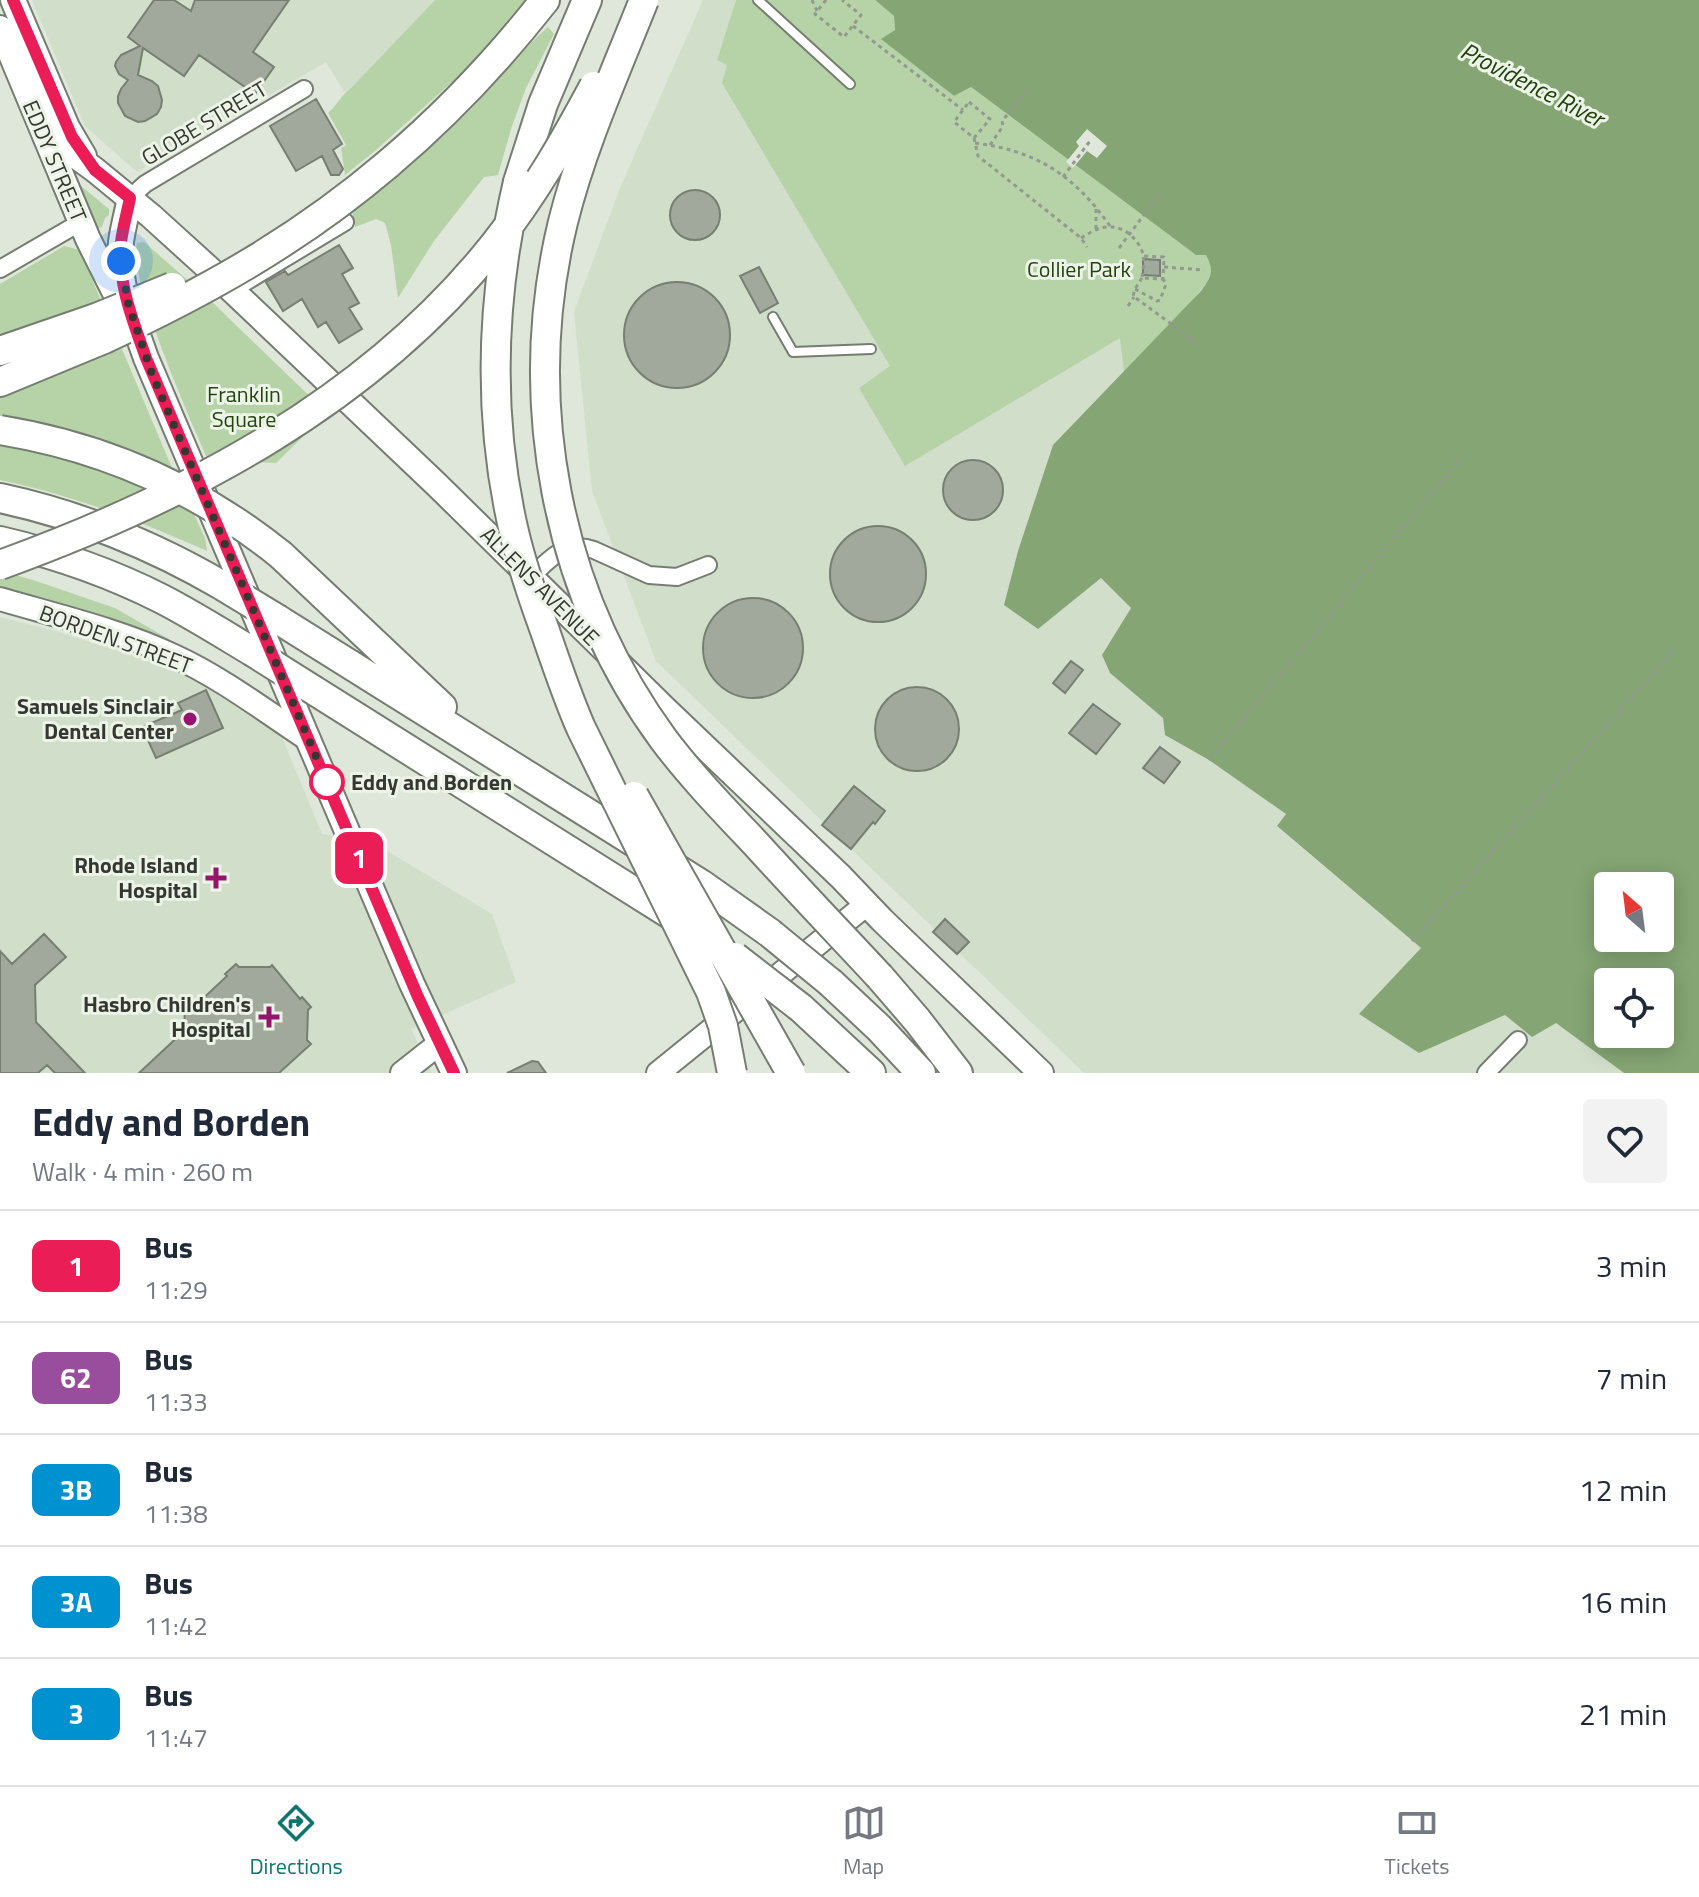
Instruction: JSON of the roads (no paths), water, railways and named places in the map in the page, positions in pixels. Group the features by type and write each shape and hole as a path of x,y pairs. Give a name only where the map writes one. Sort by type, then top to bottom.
{"highway":[{"path":"0,351 100,328 200,291 268,253 331,210 431,127 470,89 545,0"},
{"path":"587,0 534,130 518,182 504,254 495,358 502,472 514,534 555,663 581,728 711,992 727,1044 732,1073"},
{"path":"0,565 94,528 223,466 322,405 404,340 460,285 525,203 567,136 641,0"},
{"path":"641,0 578,171 563,221 551,284 545,350 545,402 554,480 580,582 610,652 664,740 698,782 880,977 958,1073"},
{"path":"0,382 100,328"},
{"path":"0,430 77,448 152,475 217,508 281,555 486,749"},
{"path":"0,498 109,530 169,556 279,620 486,749 701,884 770,933 831,983 921,1073"},
{"path":"0,541 59,557 139,588 253,652 735,957 801,1008 871,1073"},
{"path":"546,633 575,692 791,1073"}],"main road":[{"name":"EDDY STREET","path":"13,0 72,137 95,170"},
{"name":"EDDY STREET","path":"0,28 106,278 137,333"},
{"name":"ALLENS AVENUE","path":"34,108 53,138 130,198 232,290 1041,1073"},
{"name":"EDDY STREET","path":"130,198 121,242 121,271 137,333 164,403 418,997 454,1073"}],"street":[{"name":"GLOBE STREET","path":"130,198 145,184 304,89"},
{"path":"0,269 81,222"},
{"path":"232,290 345,222"},
{"path":"531,577 550,558 565,549 580,546 649,575 677,577 708,565"},
{"name":"BORDEN STREET","path":"0,599 101,629 173,655 212,676 309,740"},
{"path":"658,1073 867,904"},
{"path":"1486,1073 1518,1040"},
{"path":"402,1073 440,1043"}],"lane":[{"path":"758,0 850,84"},
{"path":"773,317 793,352 871,349"}],"water":[{"name":"Providence River","path":"875,0 1699,0 1699,1073 1624,1073 1556,1023 1532,1037 1505,1015 1419,1053 1359,1014 1421,948 1277,826 1286,814 1209,760 1165,735 1163,718 1110,673 1102,655 1131,608 1101,578 1038,629 1004,605 1018,551 1053,445 1201,291 1211,270 1206,255 1196,255 971,87 954,96 881,39 895,30 894,16"}],"place":[{"name":"Samuels Sinclair Dental Center","path":"190,719"},
{"name":"Eddy and Borden","path":"327,782"},
{"name":"Rhode Island Hospital","path":"216,878"},
{"name":"Hasbro Children's Hospital","path":"269,1017"}],"park label":[{"name":"Collier Park","path":"1079,269"},
{"name":"Franklin Square","path":"244,406"}]}
